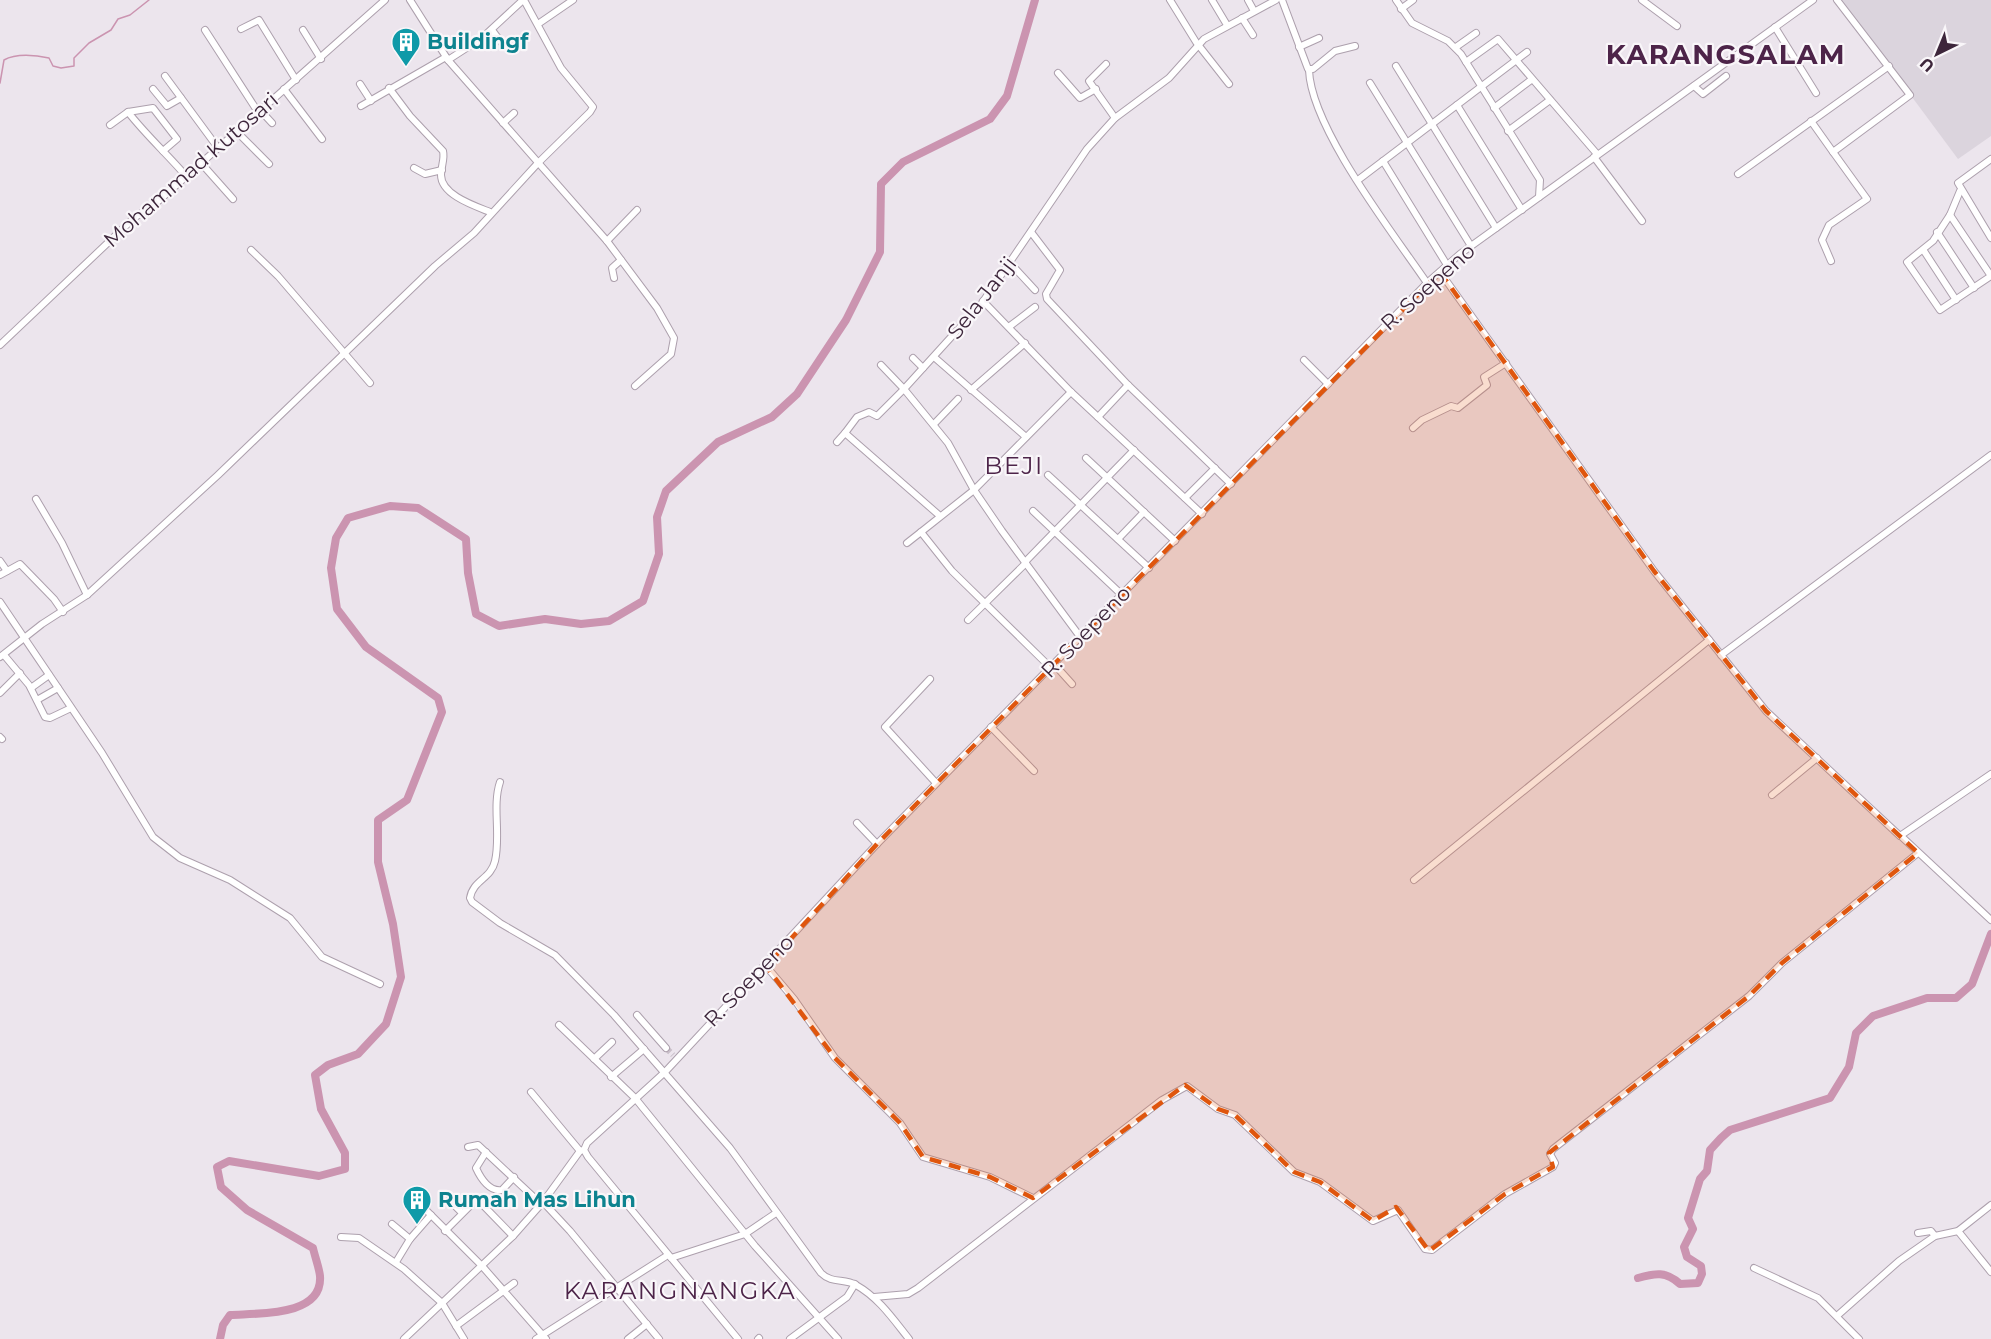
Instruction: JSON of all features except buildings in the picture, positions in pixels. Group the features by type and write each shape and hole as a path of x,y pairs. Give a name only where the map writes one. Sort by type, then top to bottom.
{"street":[{"name":"Mohammad Kutosari","path":"0,345 126,225 321,59 385,0"},
{"path":"410,0 447,58 607,241 657,308 674,338 671,354 635,386"},
{"path":"71,708 48,718 20,673 2,656 41,621 63,612 87,595 249,446 344,352 435,266 474,233 490,212 588,115 593,107 561,68 524,0 492,30 447,58 389,88 362,106"},
{"path":"538,24 573,0"},
{"path":"1170,0 1229,84"},
{"path":"1212,0 1227,25"},
{"path":"1248,0 1254,11"},
{"path":"1282,0 1309,70 1317,108 1358,180 1427,284"},
{"path":"1396,0 1418,28 1456,47 1540,180 1539,197"},
{"path":"1401,9 1413,0"},
{"path":"1642,0 1677,26"},
{"name":"R. Soepeno","path":"404,1339 513,1236 542,1203 587,1143 665,1072 675,1057 766,966 876,844 1427,284 1471,246 1813,0"},
{"path":"1833,152 1910,96 1838,0"},
{"name":"Sela Janji","path":"845,433 860,415 869,412 877,416 984,301 1087,149 1115,118 1169,78 1199,44 1227,25 1273,1"},
{"path":"1242,18 1253,36"},
{"path":"241,29 259,20 296,80"},
{"path":"1775,27 1816,93"},
{"path":"205,30 259,111 272,123"},
{"path":"303,30 321,59"},
{"path":"492,30 501,42"},
{"path":"1456,47 1476,33"},
{"path":"1299,47 1319,38"},
{"path":"1466,62 1497,38 1596,155 1642,221"},
{"path":"1309,70 1335,51 1355,46"},
{"path":"1358,180 1527,52"},
{"path":"1106,64 1089,81 1115,118"},
{"path":"1396,66 1496,228"},
{"path":"1738,174 1889,66"},
{"path":"1058,73 1080,98 1096,89"},
{"path":"165,76 218,148"},
{"path":"1694,86 1703,94 1726,76"},
{"path":"1494,108 1531,80"},
{"path":"1370,83 1471,246"},
{"path":"360,84 372,101"},
{"path":"389,88 410,116 443,151 441,178 447,188 471,205 490,212"},
{"path":"153,89 167,106 181,98"},
{"path":"284,89 322,139"},
{"path":"1508,131 1550,100"},
{"path":"1456,105 1522,210"},
{"path":"110,125 128,112 148,107 155,109 177,139 163,151"},
{"path":"128,112 154,144 186,176"},
{"path":"503,123 514,113"},
{"path":"1811,121 1867,199 1828,227 1822,240 1831,261"},
{"path":"236,131 269,164"},
{"path":"1950,215 1991,276 1956,300 1938,309 1914,274 1908,260 1924,250 1950,215 1960,191 1959,180 1991,159"},
{"path":"1383,161 1447,265"},
{"path":"201,163 233,198"},
{"path":"414,168 425,174 442,170"},
{"path":"1540,180 1557,183"},
{"path":"1960,191 1991,238"},
{"path":"607,241 637,210"},
{"path":"1031,232 1060,270 1046,294 1047,299 1128,385 1231,483"},
{"path":"1938,232 1974,288"},
{"path":"250,250 286,285 370,383"},
{"path":"1924,250 1956,300"},
{"path":"614,278 612,268 621,260"},
{"path":"1010,263 1035,290"},
{"path":"1440,272 1630,538 1766,711 1991,920"},
{"path":"984,301 1071,392 1202,514"},
{"path":"1010,326 1035,307"},
{"path":"971,390 1025,343"},
{"path":"934,357 1026,437"},
{"path":"913,358 923,368"},
{"path":"1304,360 1328,384"},
{"path":"1413,428 1422,420 1451,406 1458,408 1487,385 1484,377 1506,363"},
{"path":"881,365 934,424 974,490 1081,638"},
{"path":"1098,417 1128,385"},
{"path":"907,543 974,490 1071,392"},
{"path":"934,424 958,399"},
{"path":"837,442 845,433 940,516"},
{"path":"968,620 1134,450"},
{"path":"1721,655 1991,454"},
{"path":"1086,458 1175,541"},
{"path":"1185,498 1215,468"},
{"path":"1048,475 1149,568"},
{"path":"36,499 62,543 87,595"},
{"path":"1033,511 1122,595"},
{"path":"1118,539 1144,512"},
{"path":"921,532 952,571 1072,684"},
{"path":"0,561 3,573 20,564 54,599 63,612"},
{"path":"0,602 102,753 156,839 180,858 230,880 290,918 320,955 380,984"},
{"path":"1414,880 1709,640"},
{"path":"0,693 20,673"},
{"path":"31,688 49,675"},
{"path":"930,679 885,727 936,783"},
{"path":"37,700 58,688"},
{"path":"990,727 1034,771"},
{"path":"1772,795 1817,758"},
{"path":"1902,837 1991,774"},
{"path":"500,782 498,838 494,866 489,875 473,890 470,898 500,923 555,955 665,1072 730,1148 826,1278 830,1281 855,1284 874,1297 909,1339"},
{"path":"857,823 876,844"},
{"path":"874,1297 908,1294 918,1288 1162,1100 1187,1086 1218,1109 1235,1115 1294,1172 1320,1182 1373,1221 1398,1210 1425,1249 1432,1250 1505,1194 1552,1167 1555,1163 1550,1154 1553,1149 1749,996 1782,963 1918,853"},
{"path":"766,966 794,999 835,1058 900,1123 923,1157 990,1177 1033,1198"},
{"path":"637,1015 666,1048"},
{"path":"559,1025 635,1098 745,1234 838,1339"},
{"path":"594,1059 612,1042"},
{"path":"611,1077 644,1049"},
{"path":"531,1092 582,1150 738,1339"},
{"path":"468,1147 478,1145 542,1203 659,1339"},
{"path":"486,1152 476,1168 492,1189 502,1190 514,1177"},
{"path":"445,1231 477,1199 513,1236"},
{"path":"449,1200 462,1213"},
{"path":"418,1202 482,1266 541,1338 669,1256 745,1234 776,1213"},
{"path":"1838,1315 1888,1269 1935,1236 1958,1231 1991,1205"},
{"path":"396,1262 410,1239 431,1215"},
{"path":"392,1224 410,1239"},
{"path":"1918,1233 1931,1231 1935,1236"},
{"path":"1958,1231 1991,1272"},
{"path":"340,1237 359,1238 396,1262 442,1303 464,1339"},
{"path":"1754,1268 1818,1298 1838,1315 1859,1339"},
{"path":"456,1326 514,1283"},
{"path":"790,1339 849,1296 855,1284"},
{"path":"628,1339 647,1324"}],"highlighted area":[{"path":"1440,272 1654,571 1766,711 1918,853 1782,963 1749,996 1549,1153 1553,1167 1505,1194 1429,1251 1396,1207 1373,1221 1320,1182 1294,1172 1235,1115 1218,1109 1185,1085 1033,1198 990,1177 923,1157 900,1123 835,1058 766,966 877,844"}],"shaded area":[{"path":"1840,0 1991,0 1991,136 1958,159"}],"waterway":[{"path":"0,83 4,60 14,56 49,58 53,66 61,68 74,66 74,58 89,43 111,30 118,19 130,15 149,0"},
{"path":"220,1339 223,1325 230,1315 272,1313 300,1306 311,1299 318,1289 320,1276 313,1248 247,1210 221,1187 217,1167 229,1161 319,1176 345,1169 345,1153 321,1109 315,1075 328,1065 358,1054 386,1024 401,977 393,924 378,862 378,820 407,800 442,712 438,698 366,647 337,609 331,568 336,538 348,518 390,506 418,508 466,539 468,573 476,614 499,626 545,619 581,624 609,621 643,601 659,554 657,517 666,491 718,442 772,417 797,394 846,320 880,252 881,184 903,162 990,119 1007,96 1035,0"},
{"path":"1638,1278 1660,1274 1680,1284 1698,1283 1702,1274 1701,1266 1687,1257 1684,1247 1693,1229 1688,1218 1700,1179 1707,1171 1710,1150 1730,1130 1830,1098 1849,1067 1856,1033 1873,1016 1927,998 1956,998 1972,984 1991,934"}],"tunnel":[{"path":"666,1048 673,1055"}],"place":[{"name":"Buildingf","path":"406,68"},
{"name":"Rumah Mas Lihun","path":"417,1226"}],"district":[{"name":"KARANGSALAM","path":"1726,55"},
{"name":"BEJI","path":"1014,466"},
{"name":"KARANGNANGKA","path":"680,1291"}]}
